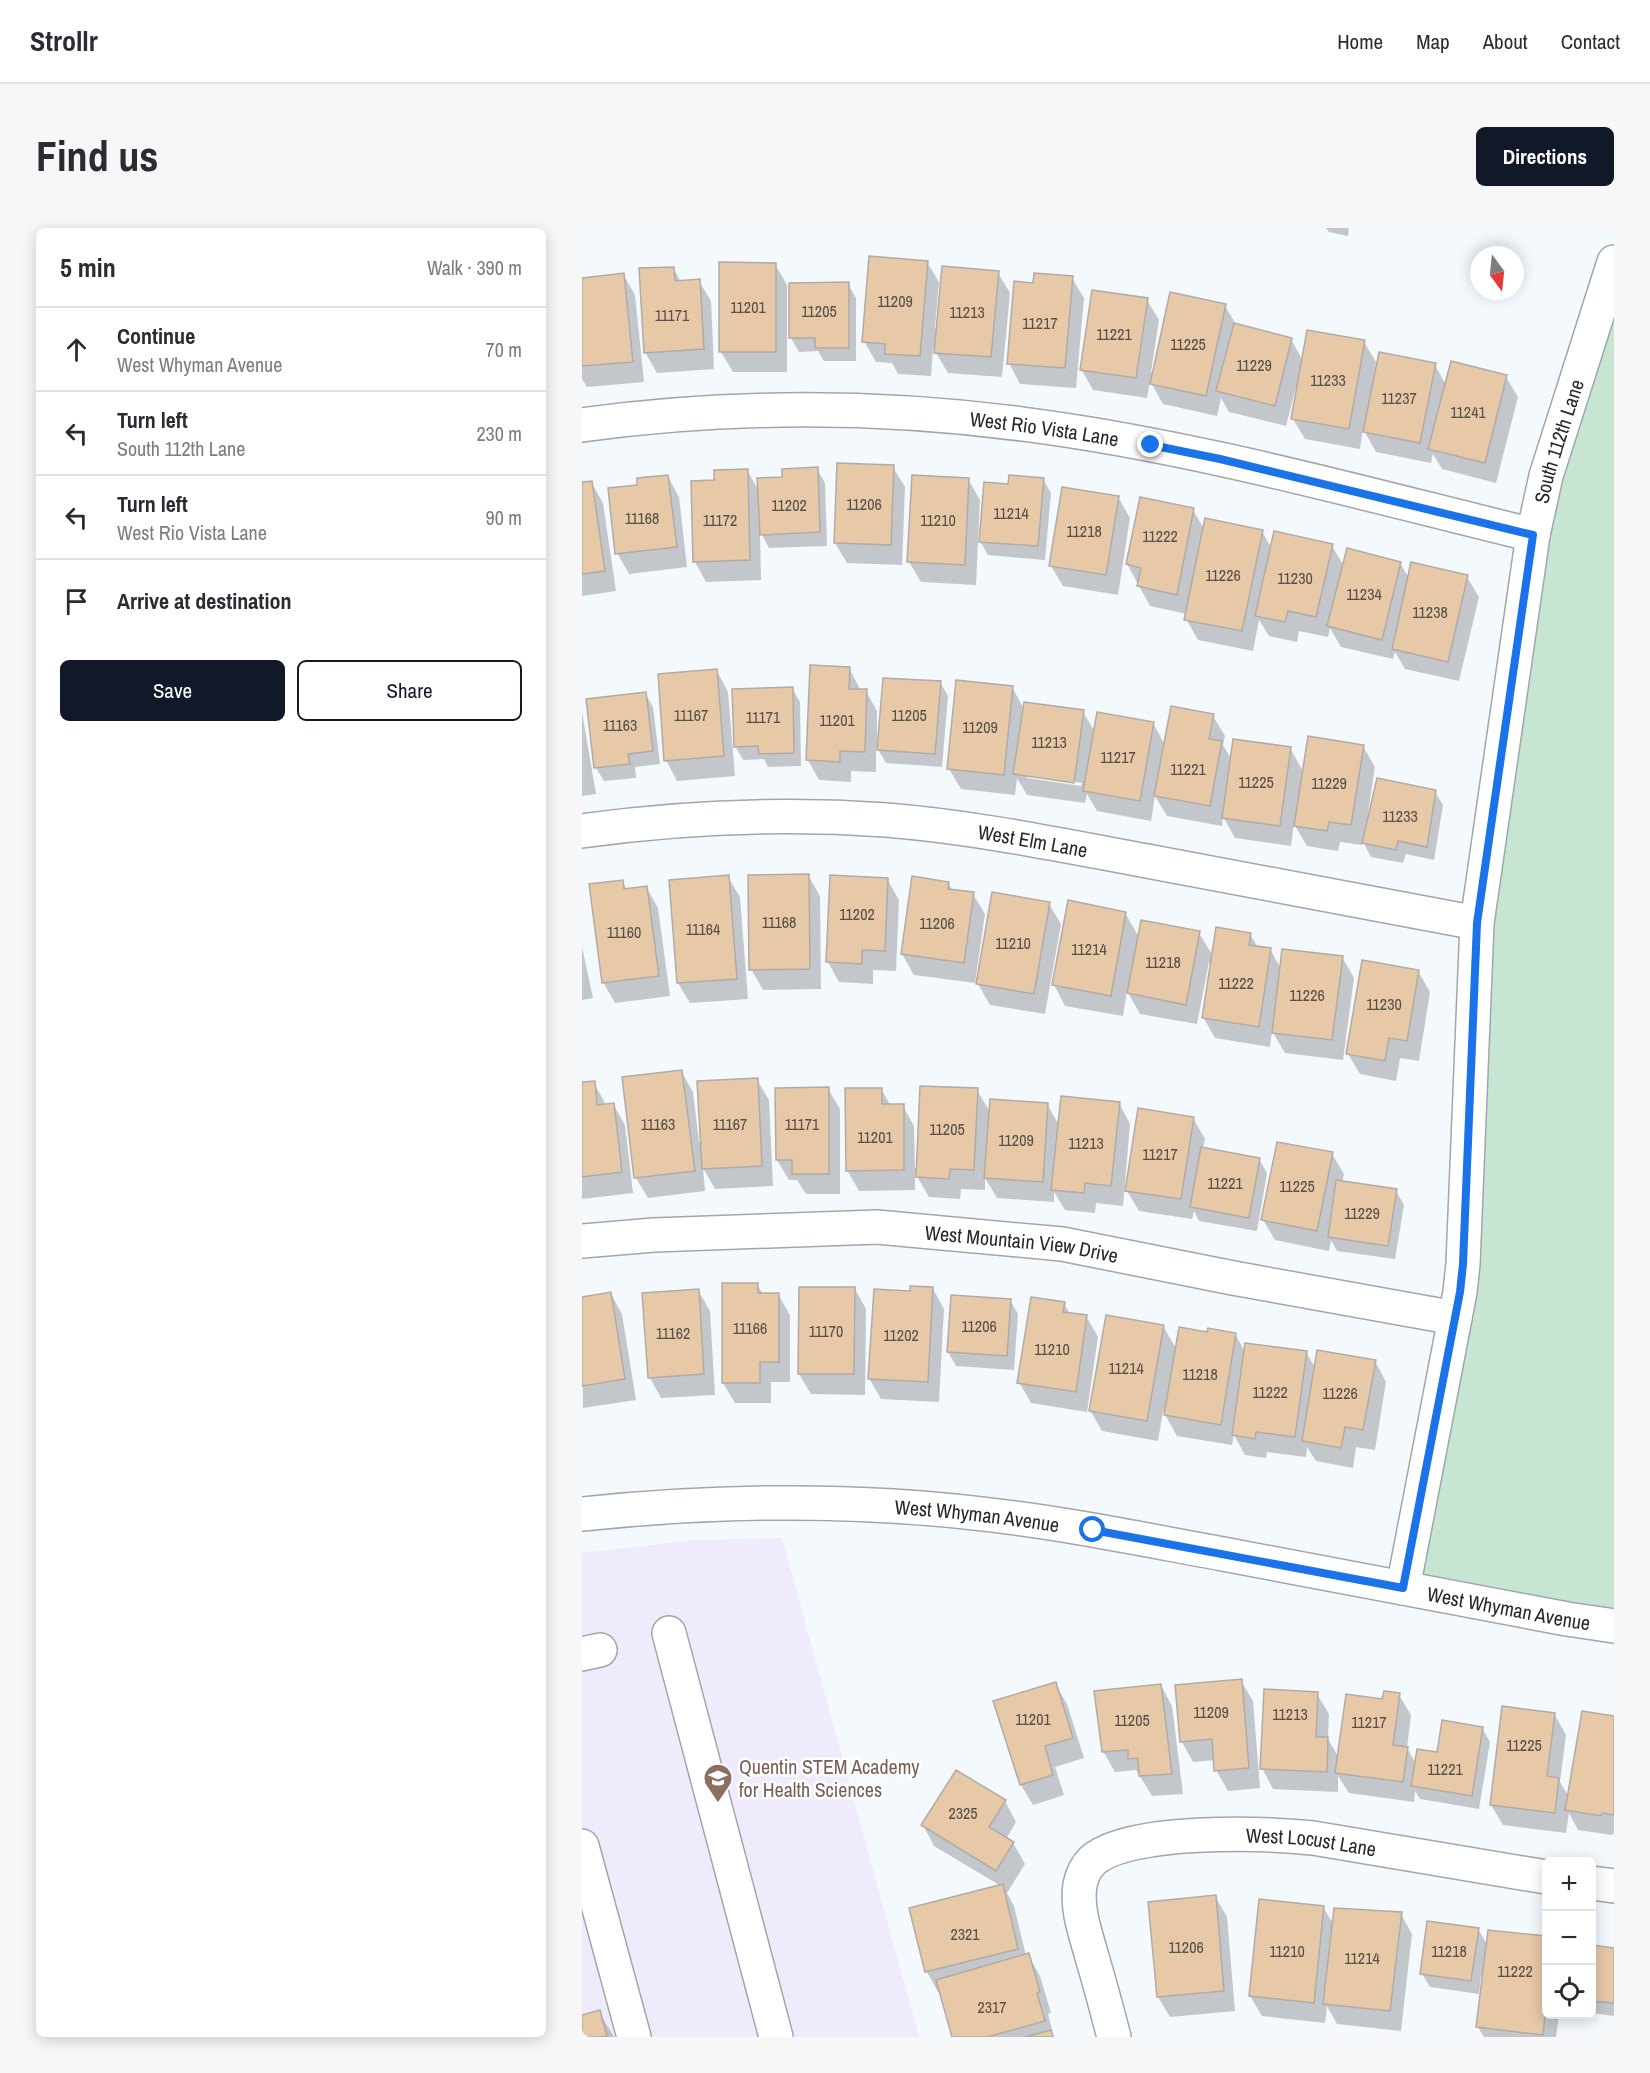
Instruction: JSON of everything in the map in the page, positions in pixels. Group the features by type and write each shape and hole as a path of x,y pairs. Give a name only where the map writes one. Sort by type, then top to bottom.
{"street":[{"name":"South 112th Lane","path":"1403,1588 1455,1318 1463,1264 1477,923 1533,535 1546,476 1614,262"},
{"name":"West Rio Vista Lane","path":"582,425 683,414 819,409 889,411 978,419 1151,445 1220,459 1533,535"},
{"name":"West Elm Lane","path":"582,831 658,822 772,817 874,820 938,825 1036,840 1477,923"},
{"name":"West Mountain View Drive","path":"582,1241 654,1235 877,1227 1062,1244 1455,1318"},
{"name":"West Whyman Avenue","path":"582,1514 727,1503 828,1504 991,1515 1093,1530 1614,1626"},
{"path":"669,1633 776,2037"},
{"name":"West Locust Lane","path":"1114,2037 1083,1923 1079,1888 1083,1872 1093,1860 1109,1851 1128,1845 1166,1839 1243,1834 1313,1838 1542,1876"},
{"path":"582,1846 634,2037"},
{"path":"1596,1884 1614,1886"}],"shaded area":[{"name":"Quentin STEM Academy for Health Sciences","path":"782,1538 919,2037 582,2037 582,1553 694,1540"}],"green space":[{"path":"1614,262 1614,1626 1403,1588 1450,1349 1475,965 1533,535"}],"building":[{"path":"869,256 928,261 920,356 885,354 885,344 862,342"},
{"path":"719,262 776,263 776,352 719,352"},
{"path":"942,266 999,271 991,357 934,353"},
{"path":"674,267 675,281 700,279 704,349 644,353 639,268"},
{"path":"624,273 633,362 582,366 582,278"},
{"path":"1034,273 1073,276 1065,368 1007,364 1014,281 1033,283"},
{"path":"849,282 849,348 815,348 815,338 789,338 789,283"},
{"path":"1092,290 1148,298 1136,378 1080,370"},
{"path":"1170,292 1226,304 1206,396 1150,384"},
{"path":"1234,323 1292,338 1275,406 1216,391"},
{"path":"1307,330 1365,340 1349,429 1291,419"},
{"path":"1379,352 1436,363 1420,443 1363,432"},
{"path":"1451,361 1507,375 1485,463 1428,449"},
{"path":"837,463 894,465 891,545 834,543"},
{"path":"818,467 820,532 760,535 757,478 782,477 782,469"},
{"path":"748,469 750,560 693,562 691,481 714,480 714,470"},
{"path":"668,475 677,547 615,554 608,488 637,485 637,478"},
{"path":"912,475 969,478 965,565 907,562"},
{"path":"1009,475 1044,478 1038,546 979,542 984,482 1008,484"},
{"path":"592,481 605,571 582,574 582,482"},
{"path":"1062,487 1119,496 1106,575 1049,566"},
{"path":"1140,497 1194,508 1177,595 1137,586 1141,568 1126,564"},
{"path":"1205,518 1263,530 1242,631 1184,620"},
{"path":"1274,531 1333,544 1316,617 1288,611 1285,622 1255,616"},
{"path":"1347,548 1401,562 1382,640 1327,626"},
{"path":"1411,562 1468,575 1448,662 1392,649"},
{"path":"810,665 850,667 849,689 867,689 865,752 840,751 840,762 806,760"},
{"path":"717,669 724,756 664,761 658,674"},
{"path":"883,678 941,681 935,754 877,750"},
{"path":"956,680 1013,686 1004,775 947,769"},
{"path":"793,687 794,753 759,754 758,746 734,747 732,689"},
{"path":"646,692 653,751 628,754 630,764 594,768 586,699"},
{"path":"1024,702 1084,710 1074,783 1013,774"},
{"path":"1171,706 1214,714 1209,739 1222,741 1210,806 1154,796"},
{"path":"1097,712 1154,722 1140,801 1083,791"},
{"path":"1308,736 1364,745 1351,825 1329,822 1327,831 1294,826"},
{"path":"1233,739 1291,747 1280,826 1222,818"},
{"path":"1377,778 1436,790 1427,847 1398,841 1396,850 1362,843"},
{"path":"809,874 810,969 749,970 748,875"},
{"path":"729,875 737,979 677,983 669,880"},
{"path":"830,875 888,878 885,951 862,950 862,964 826,962"},
{"path":"912,876 949,882 948,889 974,892 964,963 901,954"},
{"path":"623,880 624,889 647,886 659,976 602,983 589,884"},
{"path":"992,892 1050,902 1034,994 976,984"},
{"path":"1068,900 1126,912 1111,996 1052,985"},
{"path":"1141,920 1200,931 1186,1005 1127,993"},
{"path":"1216,927 1251,933 1249,945 1271,948 1259,1027 1202,1018"},
{"path":"1282,949 1343,956 1332,1040 1272,1033"},
{"path":"1362,960 1419,970 1407,1041 1389,1038 1385,1061 1346,1054"},
{"path":"682,1070 695,1171 634,1178 622,1077"},
{"path":"758,1078 762,1166 702,1169 697,1081"},
{"path":"595,1081 597,1105 614,1103 622,1172 582,1177 582,1082"},
{"path":"920,1086 978,1088 974,1170 950,1169 949,1179 916,1177"},
{"path":"829,1087 829,1174 792,1174 792,1160 776,1160 775,1088"},
{"path":"845,1088 882,1088 882,1104 904,1104 904,1170 846,1171"},
{"path":"1061,1096 1120,1102 1111,1186 1085,1183 1084,1193 1051,1190"},
{"path":"990,1099 1048,1103 1043,1182 984,1178"},
{"path":"1138,1108 1194,1117 1181,1199 1125,1191"},
{"path":"1277,1142 1333,1152 1317,1231 1261,1220"},
{"path":"1201,1147 1260,1158 1249,1218 1190,1207"},
{"path":"1336,1180 1397,1189 1388,1246 1328,1237"},
{"path":"722,1283 758,1283 758,1293 779,1293 779,1362 760,1362 760,1383 722,1383"},
{"path":"910,1286 933,1287 928,1382 868,1379 874,1289 910,1291"},
{"path":"799,1287 855,1287 854,1374 798,1374"},
{"path":"699,1289 704,1374 648,1378 642,1293"},
{"path":"611,1292 625,1379 582,1386 582,1297"},
{"path":"951,1295 1011,1299 1007,1356 947,1352"},
{"path":"1031,1297 1065,1302 1063,1312 1087,1315 1076,1392 1017,1383"},
{"path":"1106,1315 1164,1325 1147,1421 1089,1411"},
{"path":"1179,1327 1207,1332 1208,1328 1236,1333 1221,1425 1164,1415"},
{"path":"1245,1343 1307,1351 1295,1437 1256,1432 1255,1439 1232,1435"},
{"path":"1317,1350 1376,1360 1363,1430 1345,1427 1341,1448 1302,1441"},
{"path":"1242,1679 1249,1768 1214,1771 1212,1739 1180,1742 1175,1685"},
{"path":"1056,1682 1073,1738 1045,1746 1053,1775 1020,1785 993,1701"},
{"path":"1161,1684 1172,1774 1139,1776 1138,1758 1128,1759 1128,1750 1102,1752 1094,1691"},
{"path":"1264,1689 1318,1692 1316,1737 1328,1737 1327,1772 1260,1769"},
{"path":"1384,1691 1400,1693 1393,1745 1408,1747 1403,1782 1335,1773 1346,1694 1382,1699"},
{"path":"1502,1706 1555,1713 1547,1776 1559,1778 1555,1813 1490,1805"},
{"path":"1582,1711 1614,1716 1614,1815 1602,1813 1601,1816 1565,1810"},
{"path":"1442,1720 1483,1727 1472,1796 1411,1786 1417,1749 1437,1752"},
{"path":"956,1770 1006,1800 989,1827 1014,1842 996,1871 921,1825"},
{"path":"1003,1884 1018,1949 925,1972 909,1908"},
{"path":"1216,1895 1224,1991 1157,1997 1148,1902"},
{"path":"1259,1899 1324,1906 1314,2003 1249,1996"},
{"path":"1334,1908 1402,1912 1390,2011 1323,2004"},
{"path":"1427,1921 1479,1928 1471,1981 1420,1974"},
{"path":"1488,1930 1542,1936 1542,2019 1545,2019 1543,2035 1476,2027"},
{"path":"1596,1946 1614,1948 1614,2003 1596,2001"},
{"path":"1029,1953 1045,2021 987,2037 952,2037 936,1980"},
{"path":"600,2010 607,2037 582,2037 582,2015"},
{"path":"1051,2030 1053,2037 1025,2037"}],"place":[{"name":"Quentin STEM Academy for Health Sciences","path":"718,1804"}],"route":[{"path":"1093,1530 1403,1588 1460,1292 1477,923 1533,535 1220,459 1151,445"}]}
